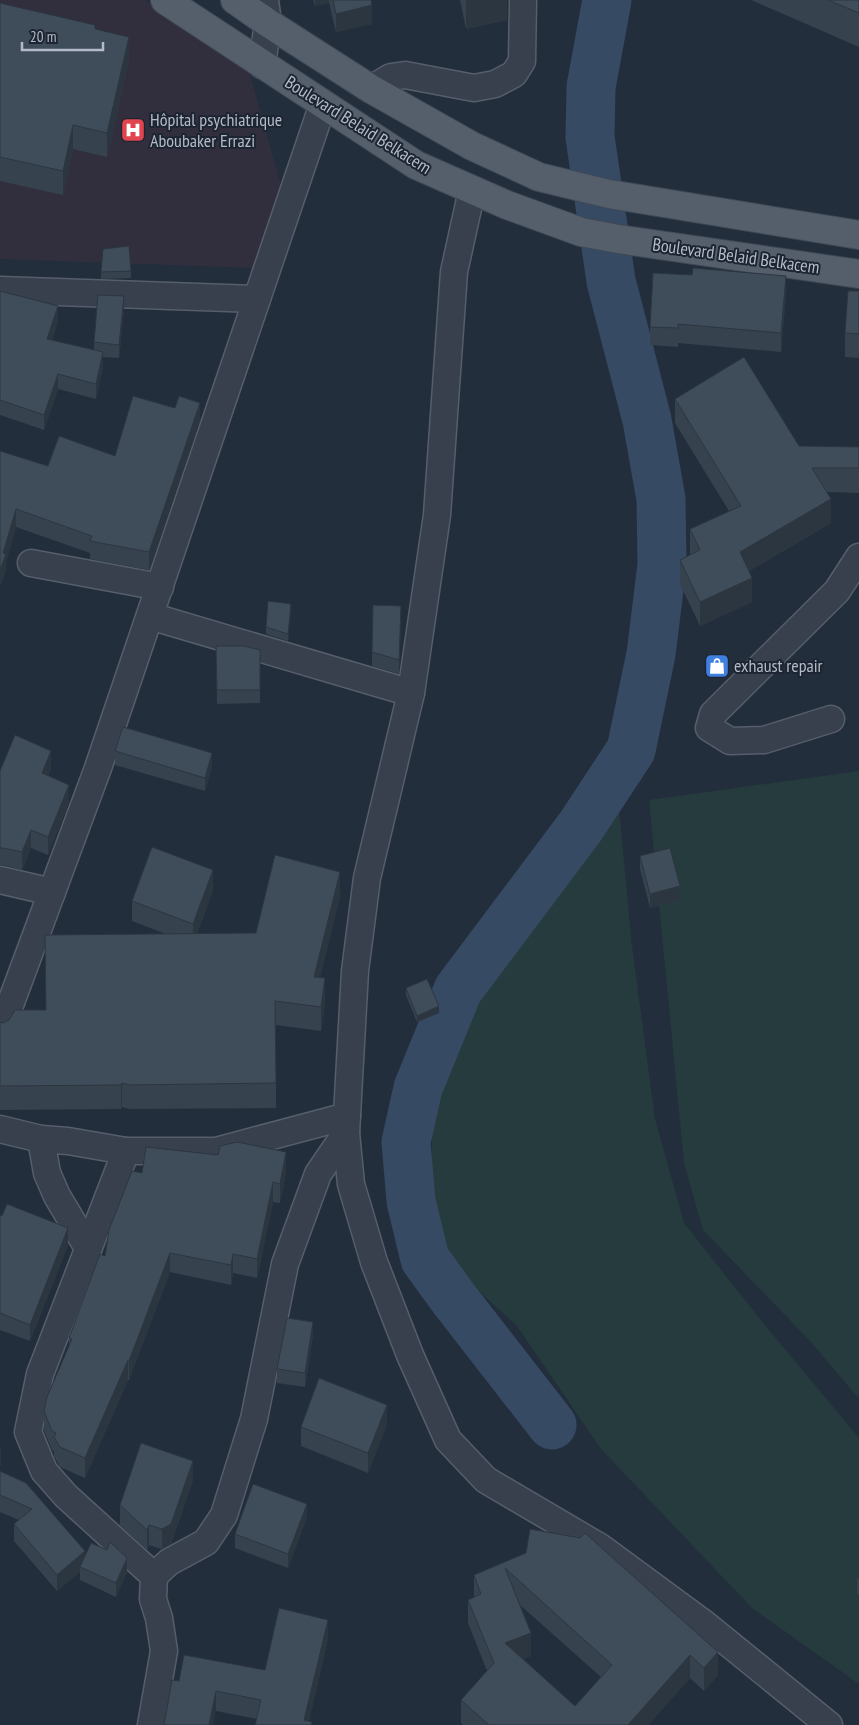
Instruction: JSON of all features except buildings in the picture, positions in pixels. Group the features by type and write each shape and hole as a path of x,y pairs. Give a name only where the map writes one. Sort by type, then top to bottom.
{"main road":[{"name":"Boulevard Belaid Belkacem","path":"165,0 416,165 508,206 581,232 859,274"},
{"path":"235,0 267,12 371,89 472,146 539,177 609,194 859,235"}],"street":[{"path":"371,89 390,77 405,75 474,88 495,84 514,74 522,60 523,0"},
{"path":"262,65 267,12"},
{"path":"0,1032 98,768 323,104"},
{"path":"472,190 454,272 437,515 411,693 367,878 355,971 346,1125 351,1184 374,1262 410,1355 448,1440 486,1480 600,1546 706,1625 829,1725"},
{"path":"0,290 257,299"},
{"path":"831,719 764,740 730,741 709,728 713,714 837,591 859,557"},
{"path":"31,563 160,587"},
{"path":"150,616 411,693"},
{"path":"0,880 52,892"},
{"path":"0,1129 41,1139 68,1140 126,1151 216,1151 346,1125"},
{"path":"151,1725 164,1651 159,1618 153,1599 154,1576 170,1562 206,1542 224,1515 254,1419 285,1264 318,1174 346,1125"},
{"path":"41,1139 47,1173 57,1196 88,1248"},
{"path":"126,1151 40,1374 28,1432 44,1471 66,1496 154,1576"}],"shaded area":[{"name":"Hôpital psychiatrique Aboubaker Errazi","path":"0,0 146,0 249,71 282,189 255,268 0,259"}],"green space":[{"path":"859,771 859,1399 812,1343 703,1230 684,1163 649,800"},
{"path":"617,788 632,946 655,1119 684,1223 764,1324 859,1438 859,1684 752,1608 601,1449 517,1326 449,1264 432,1225 432,1113 470,997"}],"waterway":[{"path":"552,1425 425,1259 411,1201 406,1142 418,1088 458,990 581,826 631,750 651,654 662,565 661,499 647,420 611,281 590,137 591,87 607,0"}],"place":[{"name":"Hôpital psychiatrique Aboubaker Errazi","path":"133,130"},
{"name":"exhaust repair","path":"717,666"}]}
